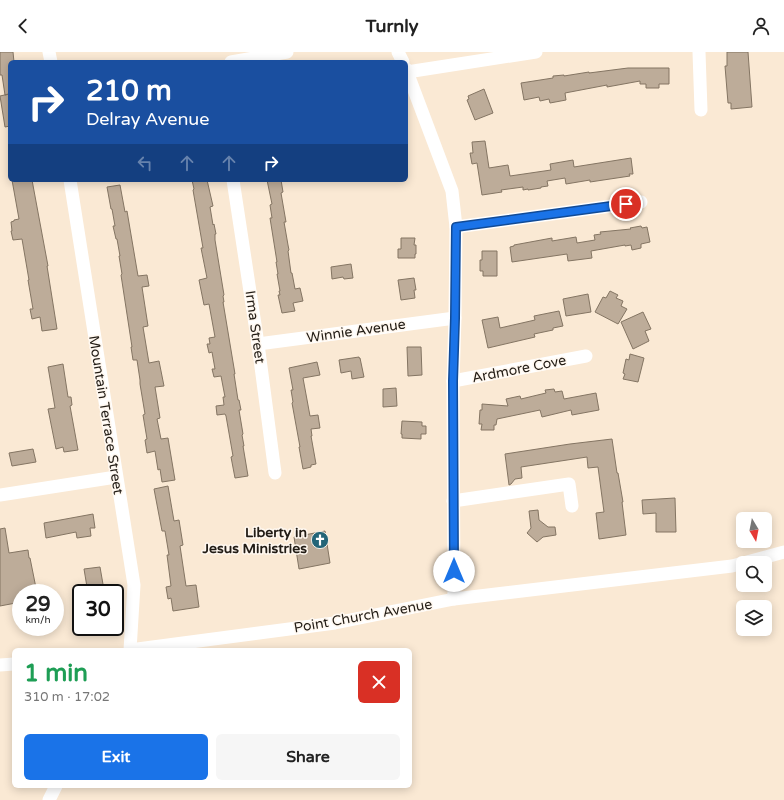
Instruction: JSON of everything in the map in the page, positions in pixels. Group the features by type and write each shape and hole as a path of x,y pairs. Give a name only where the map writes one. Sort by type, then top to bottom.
{"street":[{"path":"242,60 287,52"},
{"path":"408,68 536,52"},
{"path":"699,52 701,110"},
{"path":"408,76 452,190 456,227 453,381 454,599"},
{"name":"Mountain Terrace Street","path":"70,182 134,585 130,648"},
{"name":"Irma Street","path":"233,182 276,473"},
{"path":"456,227 641,202"},
{"name":"Winnie Avenue","path":"258,344 455,318"},
{"name":"Ardmore Cove","path":"453,381 586,356"},
{"path":"0,495 116,477"},
{"path":"454,501 569,484 572,506"},
{"name":"Point Church Avenue","path":"145,648 335,623 454,599 732,566 784,552"},
{"path":"0,665 12,664"},
{"path":"49,800 55,788"}],"building":[{"path":"0,52 13,52 14,60 8,60 8,126 5,127 0,96 5,95 2,75 0,75"},
{"path":"727,52 748,52 752,107 731,109 731,103 728,103 725,66 727,66"},
{"path":"628,68 669,68 669,84 659,84 659,88 646,88 646,84 640,84 640,81 607,87 607,85 565,93 566,100 550,103 549,99 540,101 539,97 524,100 521,83 553,78 553,76"},
{"path":"484,89 493,113 475,120 467,100 469,99 468,96"},
{"path":"485,141 489,168 508,165 510,176 551,170 550,164 573,160 574,167 631,158 633,174 629,174 630,176 590,182 590,180 566,184 565,178 547,181 548,186 541,188 523,190 523,187 501,190 502,192 482,195 477,163 472,164 470,153 473,153 472,142"},
{"path":"12,182 32,182 48,266 57,329 42,331 40,317 32,319 30,309 33,309 22,239 13,240 11,231 11,222 19,219"},
{"path":"192,182 207,182 213,206 210,207 216,234 215,240 224,295 223,302 238,400 241,410 239,410 248,476 235,478 226,416 225,414 217,415 216,406 224,405 223,397 225,397 221,376 214,377 212,369 215,369 212,352 209,353 207,344 210,344 209,338 215,337 209,304 204,305 199,280 207,278 201,248 203,248"},
{"path":"267,182 281,182 283,192 281,193 286,222 284,222 291,273 295,289 300,288 303,301 293,303 295,311 282,313 278,295 280,295 280,291 277,274 277,262 270,218 272,218 270,205 272,204"},
{"path":"120,185 125,212 127,211 138,276 147,275 149,286 142,287 148,326 143,327 149,363 159,361 164,386 155,387 160,418 157,419 161,439 168,438 175,480 162,482 160,469 158,470 155,451 147,453 145,440 147,439 143,415 145,414 137,360 133,360 121,275 120,256 113,226 115,226 107,187"},
{"path":"641,226 642,228 647,227 650,242 641,244 641,248 632,250 631,245 625,245 591,251 592,258 568,261 567,254 512,262 510,247 514,245 552,238 552,241 576,237 577,243 595,240 594,235 601,234 600,232 631,229 630,228"},
{"path":"401,238 415,238 415,258 398,258 398,249 401,249"},
{"path":"482,251 497,251 497,276 483,276 483,271 480,271"},
{"path":"351,264 353,278 344,279 343,277 332,279 331,267"},
{"path":"414,278 416,290 414,290 415,298 401,300 398,280"},
{"path":"610,291 618,295 616,298 623,301 621,306 627,309 618,324 595,312 603,297 606,298"},
{"path":"588,294 591,312 566,316 563,299"},
{"path":"559,311 563,326 534,334 535,337 488,348 482,320 498,317 500,328 535,320 534,316"},
{"path":"643,312 651,329 645,331 649,341 633,349 621,322"},
{"path":"407,347 421,347 422,375 408,376"},
{"path":"630,354 644,358 638,382 623,379 625,374 623,373 626,359 629,360"},
{"path":"359,357 364,377 352,379 351,371 341,373 339,360"},
{"path":"317,362 320,375 303,378 310,416 318,415 320,428 311,429 316,464 303,469 292,403 291,390 293,390 289,368"},
{"path":"63,364 68,397 71,397 72,405 70,406 78,450 64,452 63,447 56,449 48,409 55,408 48,367"},
{"path":"396,388 397,406 383,407 383,389"},
{"path":"554,389 555,392 562,391 564,399 596,393 599,410 572,415 571,410 542,417 540,410 497,419 496,425 494,425 494,430 481,430 482,424 479,424 482,404 508,406 506,399 520,396 521,399 546,393 545,390"},
{"path":"402,421 422,422 422,426 426,426 426,434 421,434 421,439 402,438"},
{"path":"612,439 623,502 626,535 599,539 596,513 604,512 598,467 588,468 587,457 521,467 522,478 515,479 509,485 505,454"},
{"path":"33,449 36,462 12,466 9,453"},
{"path":"168,486 174,521 179,520 183,545 180,546 186,586 196,585 199,607 173,611 171,598 168,599 166,587 171,586 167,555 169,555 165,531 162,531 154,489"},
{"path":"675,498 676,532 656,532 656,513 643,514 642,500"},
{"path":"538,510 539,520 548,527 555,527 556,535 543,537 537,542 527,533 531,528 529,511"},
{"path":"93,514 95,528 90,528 91,536 77,538 76,532 46,538 44,523"},
{"path":"5,528 9,553 28,550 35,584 12,584 12,604 0,606 0,529"},
{"path":"325,531 330,563 299,569 294,537"},
{"path":"100,567 103,584 86,584 84,569"}],"place":[{"name":"Liberty in Jesus Ministries","path":"320,540"}],"route":[{"path":"454,571 453,381 456,227 626,204"}]}
